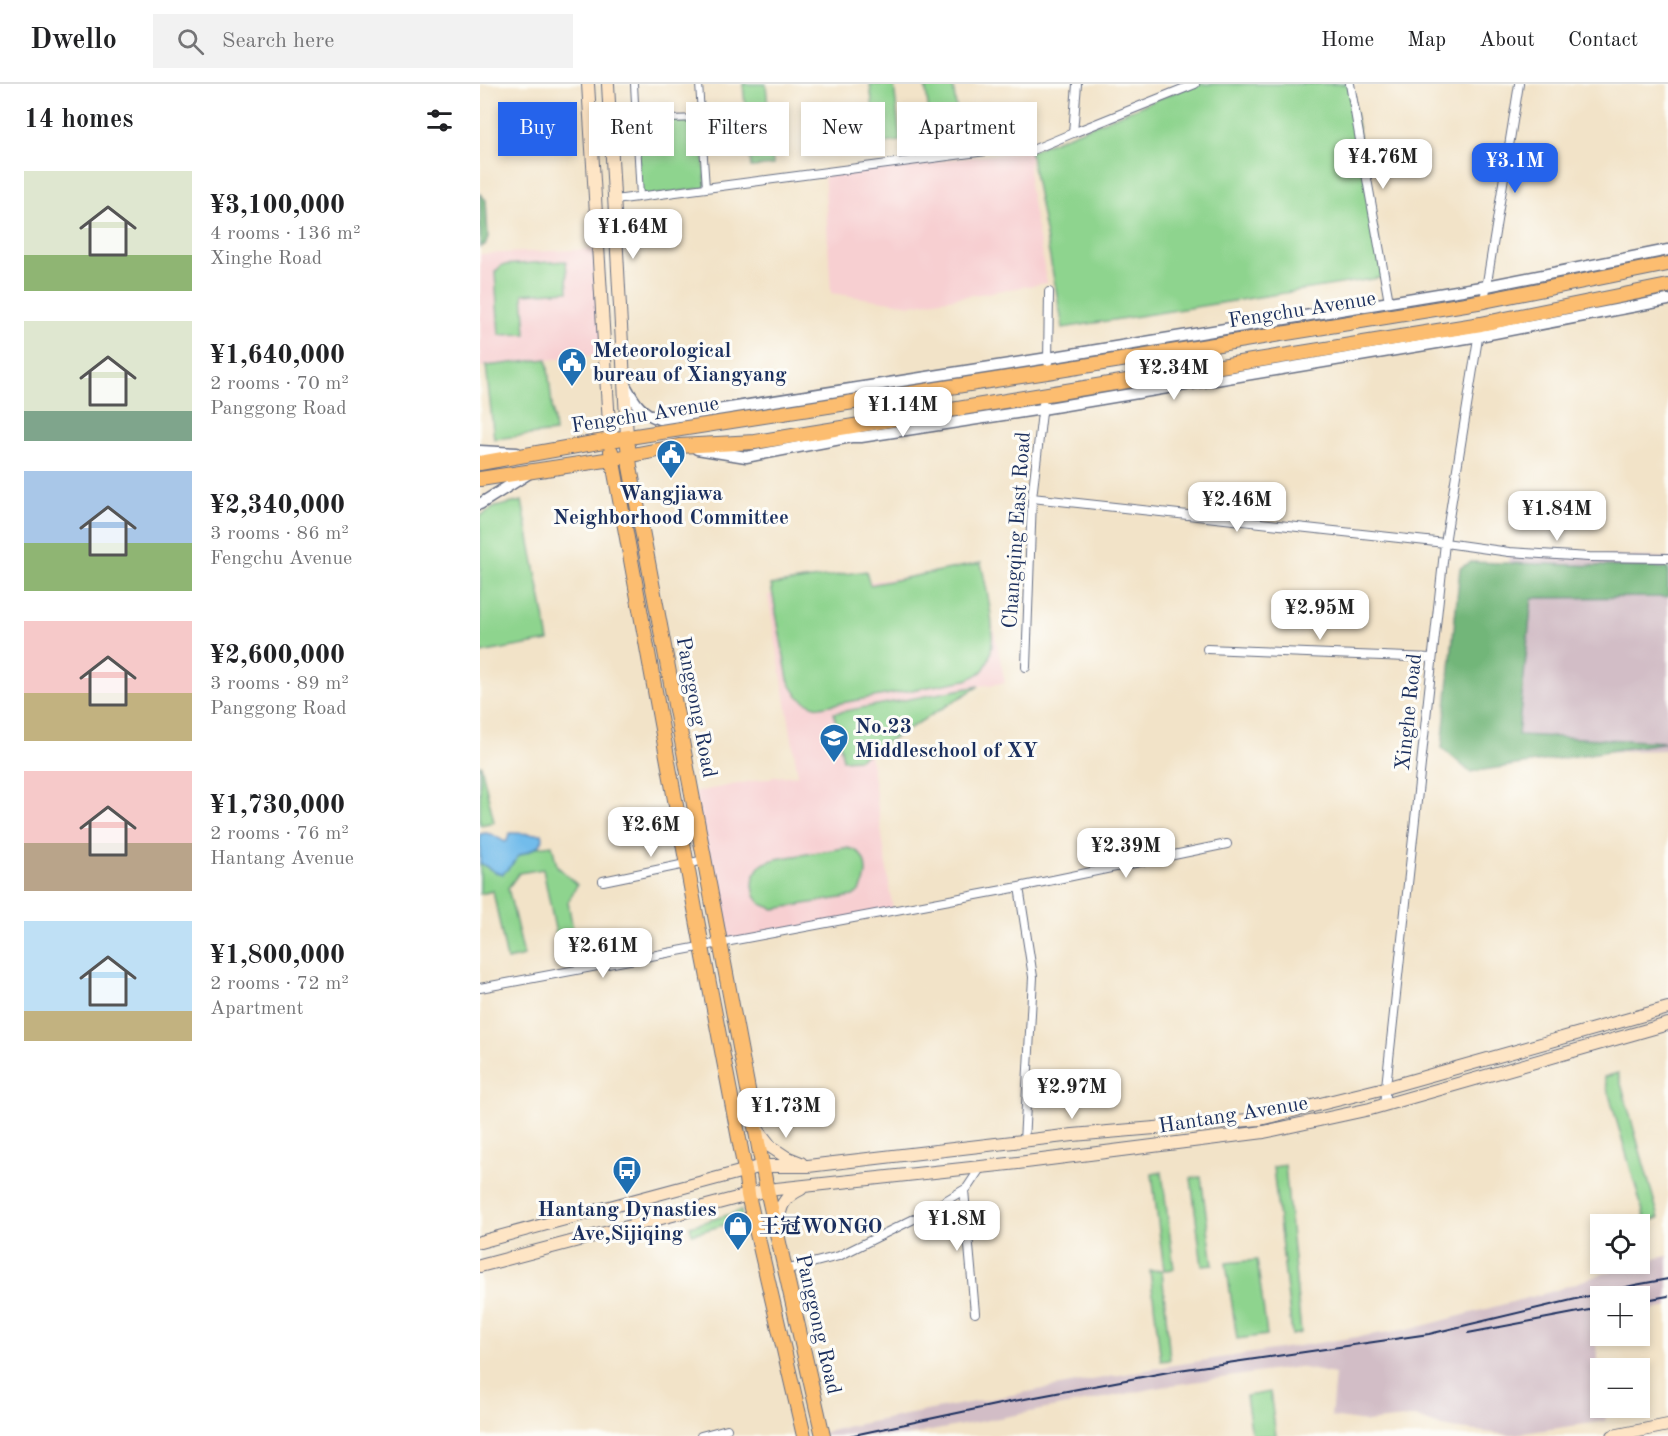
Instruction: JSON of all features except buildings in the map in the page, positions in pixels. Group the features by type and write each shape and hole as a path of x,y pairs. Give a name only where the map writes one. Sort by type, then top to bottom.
{"main road":[{"name":"Panggong Road","path":"588,84 612,459 741,1147 748,1195 804,1436"},
{"name":"Panggong Road","path":"608,84 629,456 762,1166 824,1436"},
{"name":"Fengchu Avenue","path":"480,463 627,437 878,398 1047,365 1163,353 1484,301 1668,264"},
{"name":"Fengchu Avenue","path":"480,479 612,459 679,446 755,442 924,414 1043,402 1122,382 1480,330 1668,286"},
{"name":"Hantang Avenue","path":"480,1242 762,1166 808,1166 1073,1135 1260,1119 1385,1088 1668,1008"},
{"name":"Hantang Avenue","path":"480,1266 767,1190 981,1167 1264,1132 1384,1105 1668,1024"},
{"path":"755,1125 771,1147 786,1157 808,1166"},
{"path":"726,1175 739,1162 741,1147"},
{"path":"777,1235 780,1211 787,1197 812,1185"},
{"path":"730,1200 743,1203 755,1224"},
{"path":"1613,1436 1668,1425"}],"street":[{"path":"634,84 635,102"},
{"path":"699,84 700,102"},
{"path":"1072,133 1077,84"},
{"path":"615,200 1001,149 1030,151 1195,84"},
{"path":"1350,84 1389,302"},
{"path":"1484,301 1519,84"},
{"path":"638,156 640,197"},
{"path":"704,156 706,188"},
{"path":"625,385 637,406 650,416 659,419 927,377 1047,365 1101,349 1487,286 1668,250"},
{"path":"1047,365 1049,292"},
{"path":"679,446 746,457 1043,402 1074,404 1480,330 1668,300"},
{"name":"Xinghe Road","path":"1384,1105 1445,543 1480,330"},
{"path":"1101,349 1163,353"},
{"path":"878,398 927,377"},
{"path":"1074,404 1122,382"},
{"name":"Changqing East Road","path":"1026,667 1032,498 1043,402"},
{"path":"872,435 924,414"},
{"path":"480,451 532,454"},
{"path":"480,504 534,471"},
{"path":"1032,498 1509,552 1566,556 1668,558"},
{"path":"1207,650 1432,658"},
{"path":"480,988 1019,887 1227,844"},
{"path":"603,881 705,860"},
{"path":"1019,887 1033,977 1024,1142"},
{"path":"785,1270 839,1256 920,1216 967,1188 981,1167"},
{"path":"964,1190 975,1313"},
{"path":"701,1436 727,1429"}],"shaded area":[{"path":"981,156 1030,156 1029,184 1047,283 911,305 831,293 824,172"},
{"path":"598,249 605,354 480,367 480,254"},
{"path":"1509,552 1668,558 1668,750 1498,755"},
{"name":"No.23 Middleschool of XY","path":"981,567 1005,683 979,686 870,753 893,911 721,943 695,792 774,777 798,775 768,595"},
{"path":"1668,1256 1668,1307 1650,1311 1650,1286 1590,1286 1590,1346 1596,1346 1598,1358 1590,1358 1590,1418 1606,1418 1606,1421 1510,1435 1442,1427 1415,1417 1366,1422 1331,1417 1335,1374 1298,1367 1172,1385 905,1436 811,1436 936,1409 1168,1366 1415,1328 1550,1292 1602,1274 1650,1274 1650,1259"}],"green space":[{"path":"743,84 766,84 768,102 745,102"},
{"path":"870,84 894,84 897,141 885,143 885,102 872,102"},
{"path":"925,84 953,84 955,102 928,102"},
{"path":"1195,84 1350,84 1385,277 1063,328 1031,156 1037,156 1037,148"},
{"path":"686,118 686,156 704,156 706,188 640,197 638,156 674,156 674,119"},
{"path":"750,156 772,156 773,165 751,167"},
{"path":"480,194 486,200 488,237 485,245 480,247"},
{"path":"566,261 568,291 523,294 526,334 499,335 495,272 502,265"},
{"path":"547,359 555,432 494,439 486,366"},
{"path":"522,501 549,641 480,653 480,516 495,507"},
{"path":"1471,562 1668,568 1668,597 1532,598 1518,735 1668,742 1470,772 1442,748 1460,568"},
{"path":"981,563 991,618 992,647 989,660 980,673 966,680 820,707 804,701 793,689 788,679 771,585 866,571 870,585"},
{"path":"979,686 859,759 843,760 834,713"},
{"path":"480,765 494,822 480,825"},
{"path":"552,845 557,866 577,885 568,902 576,946 559,949 543,869 519,873 508,888 524,956 507,960 493,891 480,894 480,863 487,867 515,861 517,856 537,847"},
{"path":"844,848 858,852 865,863 864,882 853,896 774,909 761,904 755,896 754,875 765,863 776,859"},
{"path":"1618,1073 1659,1218 1650,1221 1650,1214 1644,1214 1604,1077"},
{"path":"1285,1165 1301,1333 1292,1335 1273,1167"},
{"path":"1162,1172 1174,1269 1164,1270 1152,1174"},
{"path":"1201,1177 1213,1265 1202,1266 1191,1178"},
{"path":"741,1211 746,1234 724,1225 692,1234 690,1226"},
{"path":"1257,1260 1267,1335 1237,1339 1226,1263"},
{"path":"1162,1270 1170,1360 1161,1361 1150,1271"},
{"path":"1270,1392 1276,1436 1252,1436 1246,1396"}],"water":[{"path":"486,833 505,842 511,833 542,834 543,838 535,848 518,856 503,874 480,863 480,834"}],"railway":[{"path":"849,1436 1014,1401 1179,1370 1429,1334 1668,1279"},
{"path":"1650,1299 1668,1296"},
{"path":"1468,1333 1590,1310"}],"place":[{"name":"Meteorological bureau of Xiangyang","path":"572,388"},
{"name":"Wangjiawa Neighborhood Committee","path":"671,480"},
{"name":"No.23 Middleschool of XY","path":"834,764"},
{"name":"Hantang Dynasties Ave,Sijiqing","path":"627,1196"},
{"name":"王冠WONGO","path":"738,1252"}]}
